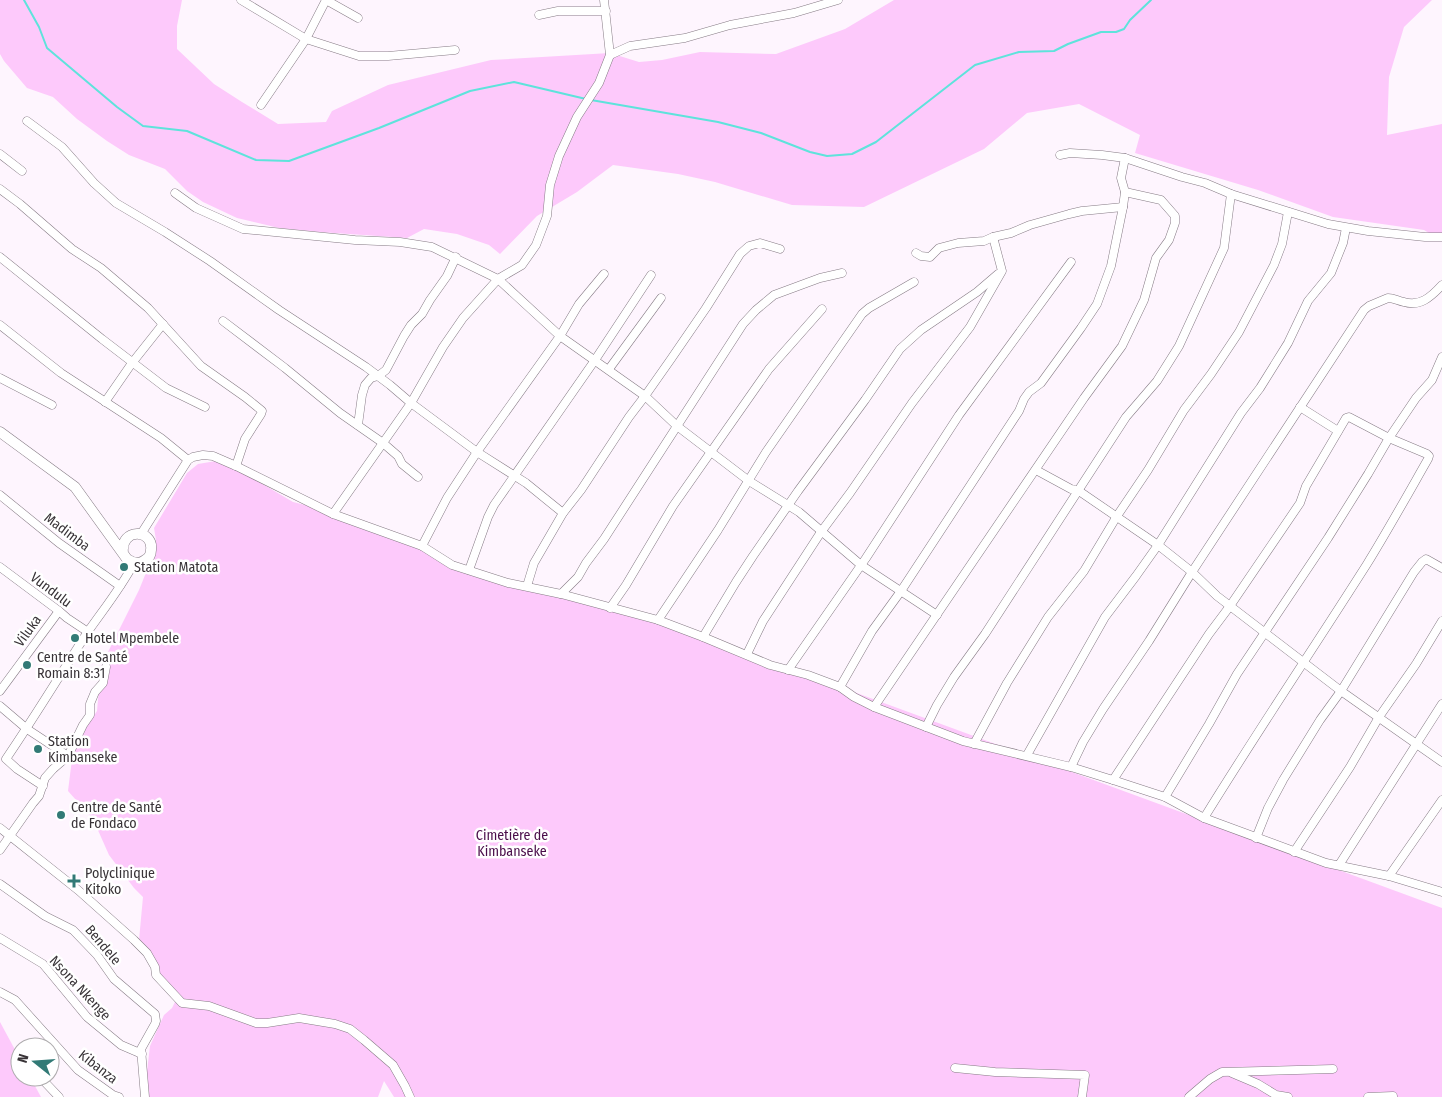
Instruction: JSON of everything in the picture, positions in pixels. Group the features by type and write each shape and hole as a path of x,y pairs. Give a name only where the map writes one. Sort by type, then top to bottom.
{"street":[{"path":"241,0 306,38 359,56 388,56 454,50"},
{"path":"261,105 306,38 326,0 358,18"},
{"path":"333,514 411,404 443,347 463,318 498,279 522,265 536,245 547,216 550,186 559,156 577,117 599,84 610,55 604,0"},
{"path":"610,55 630,46 685,38 730,25 794,13 838,0"},
{"path":"539,14 558,11 606,11"},
{"path":"27,121 62,147 94,183 116,203 210,261 378,376 411,404 477,452 514,475 563,513"},
{"path":"1060,155 1070,153 1125,158 1182,178 1205,183 1231,194 1346,228 1425,237 1442,237"},
{"path":"0,154 22,171"},
{"path":"840,687 872,631 901,591 1019,411 1024,399 1029,392 1041,383 1097,304 1110,266 1125,192 1122,178 1125,158"},
{"path":"0,189 72,249 101,268 148,308 202,366 262,411 246,439 236,466"},
{"path":"874,707 1084,398 1122,346 1144,300 1156,258 1169,240 1175,223 1174,216 1161,200 1125,192"},
{"path":"176,193 196,208 243,229 355,240 400,242 432,247 498,279 560,336 645,396 676,426 749,481 790,505 861,565 937,615"},
{"path":"926,728 954,677 985,634 1126,417 1157,381 1179,346 1224,248 1231,194"},
{"path":"916,253 921,256 930,257 939,248 958,243 984,241 1069,214 1122,207"},
{"path":"974,744 1007,683 1048,618 1084,571 1184,410 1239,332 1274,265 1282,244 1288,212"},
{"path":"1027,756 1105,617 1158,545 1241,413 1260,388 1288,343 1308,301 1332,273 1343,244 1346,228"},
{"path":"747,654 763,621 821,532 912,404 970,327 1002,271 993,237"},
{"path":"527,586 534,563 563,513 581,490 629,417 701,315 740,254 749,246 760,244 780,249"},
{"path":"0,257 166,388 205,407"},
{"path":"358,425 365,385 371,378 378,376 386,370 404,336 411,325 422,314 447,276 456,257"},
{"path":"788,670 861,565 959,416 1070,262"},
{"path":"703,637 736,582 900,350 921,330 976,292 1002,271"},
{"path":"561,594 578,577 604,539 743,324 774,295 820,278 842,273"},
{"path":"422,546 447,498 477,452 560,336 579,304 604,274"},
{"path":"469,570 491,511 651,275"},
{"path":"658,620 766,452 862,314 914,282"},
{"path":"1071,767 1088,733 1364,310 1388,298 1414,304 1422,302 1440,290"},
{"path":"609,369 661,298"},
{"path":"610,608 626,585 673,506 768,369 822,308"},
{"path":"223,322 383,443 398,456 402,464 418,477"},
{"path":"105,402 132,363 163,324"},
{"path":"0,325 62,373 161,438 188,460"},
{"path":"1165,797 1228,689 1333,530 1389,438 1413,402 1432,380 1442,357"},
{"path":"0,378 52,405"},
{"path":"1300,407 1338,431"},
{"path":"1113,780 1209,634 1300,504 1306,486 1346,418 1349,417 1389,438 1427,454 1429,456 1428,459 1368,562 1251,741 1204,818"},
{"path":"0,432 75,487 127,559 134,563 140,563 147,559 151,553 151,545 148,538 141,534 134,534 128,537 122,547 123,553"},
{"path":"141,534 188,460 202,455 213,456 333,514 422,546 452,565 508,583 561,594 658,620 747,654 770,665 808,675 840,687 854,697 874,707 926,728 974,744 1071,767 1165,797 1204,818 1326,863 1389,876 1439,891 1442,883"},
{"path":"1036,470 1071,489 1079,491 1158,545 1230,606 1341,691 1442,762"},
{"name":"Madimba","path":"0,495 59,543 120,586"},
{"path":"108,534 128,537"},
{"path":"1256,838 1268,808 1286,774 1341,691 1414,572 1422,562 1428,560 1442,568"},
{"path":"42,786 3,757 27,728 134,563"},
{"name":"Vundulu","path":"0,567 88,632"},
{"name":"Viluka","path":"0,691 59,611"},
{"path":"1294,852 1442,621"},
{"path":"0,850 39,796 45,778 53,768 68,756 90,715 90,704 95,692 103,683 106,667"},
{"path":"1339,865 1442,704"},
{"path":"0,706 27,728 68,756"},
{"path":"1389,876 1442,800"},
{"path":"0,828 78,890 134,940 147,953 155,967 156,975 182,1003 209,1006 256,1023 298,1018 335,1024 350,1030 393,1065 406,1086 410,1097"},
{"name":"Bendele","path":"0,884 45,916 73,930 97,955 114,979 155,1014 155,1024 142,1045 142,1054"},
{"name":"Nsona Nkenge","path":"0,938 43,964 87,1017 121,1045 142,1054"},
{"name":"Kibanza","path":"0,992 15,1000 78,1070 118,1097"},
{"path":"142,1054 145,1097"},
{"path":"955,1068 995,1072 1085,1075 1082,1097"},
{"path":"1189,1097 1222,1072 1333,1069"},
{"path":"1230,1072 1258,1084 1276,1095 1288,1097"},
{"path":"50,1087 59,1097"},
{"path":"1368,1097 1393,1096"}],"green space":[{"path":"0,0 182,0 177,26 177,49 214,84 278,124 326,122 332,111 388,85 491,60 610,53 639,62 662,60 700,52 776,54 845,29 894,0 1432,0 1404,27 1389,77 1387,135 1442,124 1442,241 1424,230 1333,217 1258,190 1135,153 1140,135 1079,104 1027,113 984,149 864,207 792,205 715,182 678,174 613,165 577,192 537,216 500,254 489,245 457,234 424,229 407,238 279,228 237,218 203,202 187,191 165,169 129,155 77,119 53,97 27,88 0,54"},
{"name":"Cimetière de Kimbanseke","path":"222,460 293,502 325,510 422,546 452,565 658,620 1442,908 1442,1097 394,1097 384,1081 378,1097 147,1097 145,1088 150,1046 164,1015 172,1008 177,998 163,985 139,940 143,897 109,855 93,819 68,791 72,759 81,735 97,711 100,677 107,654 139,590 156,548 154,528 187,473 198,464"},
{"path":"0,1022 10,1040 10,1087 36,1087 41,1097 0,1097"}],"waterway":[{"path":"24,0 39,27 47,48 117,107 143,126 187,131 256,160 289,161 379,128 470,91 514,82 586,99"},
{"path":"591,100 718,122 761,133 810,152 827,156 852,154 876,142 975,65 1019,52 1054,51 1101,32 1116,32 1124,29 1130,20 1151,0"}],"place":[{"name":"Station Matota","path":"124,567"},
{"name":"Hotel Mpembele","path":"75,638"},
{"name":"Centre de Santé Romain 8:31","path":"27,665"},
{"name":"Station Kimbanseke","path":"38,749"},
{"name":"Centre de Santé de Fondaco","path":"61,815"},
{"name":"Polyclinique Kitoko","path":"74,881"}]}
